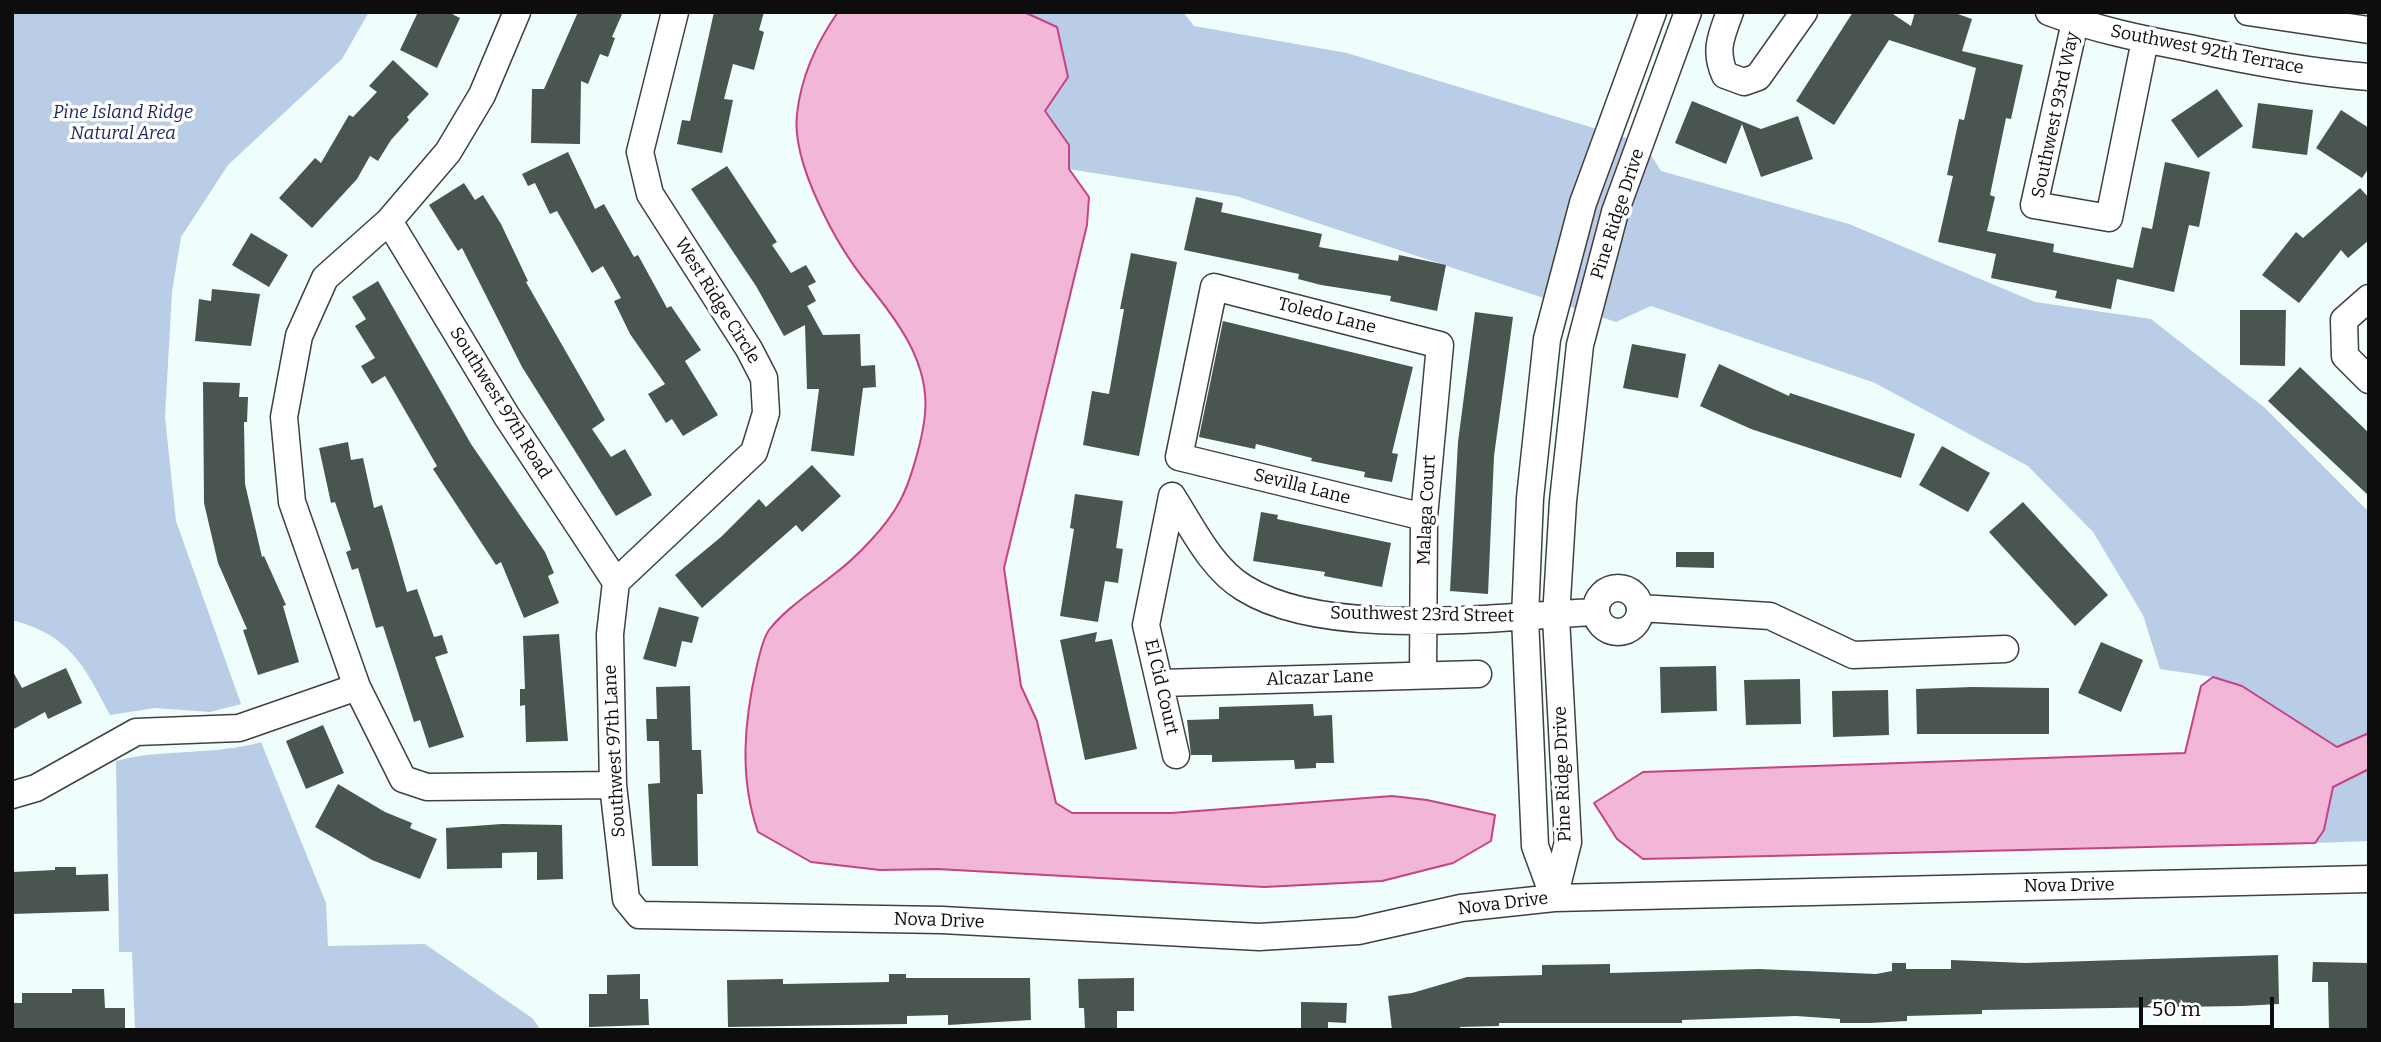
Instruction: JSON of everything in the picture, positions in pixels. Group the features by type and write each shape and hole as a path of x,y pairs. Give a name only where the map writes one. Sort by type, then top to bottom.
{"street":[{"path":"517,12 482,95 448,152 389,220 325,278 299,336 284,417 292,502 357,687 403,779 427,787 613,785"},
{"name":"West Ridge Circle","path":"616,582 754,452 766,413 764,378 749,349 650,194 640,152 675,12"},
{"name":"Pine Ridge Drive","path":"1554,898 1535,846 1525,617 1530,498 1547,339 1583,202 1653,12"},
{"name":"Pine Ridge Drive","path":"1554,898 1568,842 1556,617 1563,500 1580,345 1615,212 1688,12"},
{"path":"1730,12 1721,36 1718,59 1725,75 1744,82 1758,77 1804,12"},
{"name":"Southwest 92th Terrace","path":"2049,12 2075,22 2146,40 2302,69 2369,77"},
{"path":"2248,12 2369,30"},
{"name":"Southwest 93rd Way","path":"2075,22 2034,205 2109,218 2146,40"},
{"name":"Southwest 97th Road","path":"389,220 506,415 616,582"},
{"name":"Toledo Lane","path":"1179,457 1214,287 1440,345"},
{"path":"2369,298 2344,320 2345,356 2369,380"},
{"name":"Malaga Court","path":"1423,675 1424,517 1440,345"},
{"name":"Sevilla Lane","path":"1179,457 1424,517"},
{"name":"Southwest 23rd Street","path":"1172,496 1211,557 1243,587 1289,608 1343,618 1556,617 1596,612 1602,626 1624,632 1636,623 1640,608 1770,616 1853,655 2005,649"},
{"name":"El Cid Court","path":"1172,496 1146,625 1176,755"},
{"name":"Southwest 97th Lane","path":"616,582 610,634 613,785 626,899 639,915"},
{"name":"Alcazar Lane","path":"1161,683 1478,674"},
{"path":"12,795 36,788 136,732 239,728 357,687"},
{"name":"Nova Drive","path":"639,915 942,920 1259,937 1358,931 1461,908 1554,898 2369,878"}],"green space":[{"name":"Pine Island Ridge Natural Area","path":"12,12 369,12 342,59 228,165 181,237 172,292 165,417 176,521 241,704 210,712 155,708 110,715 83,667 62,644 32,626 12,620"},
{"path":"1024,12 1183,12 1194,26 1347,53 1643,143 1661,171 1849,224 2035,302 2151,319 2265,408 2369,512 2369,841 2315,843 2324,829 2213,677 2160,669 2143,615 2093,532 2028,466 1875,383 1651,306 1616,322 1236,196 1069,169 1069,145 1045,111 1067,77 1057,28"},
{"path":"261,742 326,903 328,946 425,944 532,1018 541,1030 135,1030 132,952 119,952 116,761 225,749"}],"shaded area":[{"path":"838,12 1024,12 1057,27 1068,77 1045,111 1069,145 1069,169 1089,197 1087,225 1004,568 1021,686 1037,721 1056,803 1072,813 1171,813 1392,796 1427,800 1495,815 1491,841 1453,863 1382,881 1264,887 937,869 880,870 811,862 758,832 748,791 746,749 749,707 765,638 783,615 851,560 887,521 908,482 925,414 922,377 909,343 855,267 830,226 818,203 801,156 797,114 802,87 823,35"},
{"path":"2213,677 2242,686 2337,747 2369,733 2369,769 2333,787 2324,830 2315,843 1643,859 1617,839 1594,803 1643,772 2185,753 2201,686"}],"building":[{"path":"418,12 448,12 460,18 437,68 400,50"},
{"path":"578,12 623,12 612,37 615,38 608,57 600,54 588,84 581,81 580,144 531,143 532,89 544,89"},
{"path":"714,12 764,12 759,30 764,32 754,70 733,64 724,99 733,100 722,153 677,144 682,120 690,121"},
{"path":"1853,12 1890,12 1911,26 1915,12 1952,12 1972,19 1962,51 2023,65 2011,119 2006,118 1990,195 1995,197 1987,231 2054,244 2053,252 2133,268 2142,227 2152,229 2165,162 2210,172 2199,227 2189,225 2174,292 2117,279 2111,309 2055,298 2057,291 1991,278 1996,254 1938,242 1953,176 1947,175 1959,119 1964,120 1976,68 1889,40 1834,125 1796,101"},
{"path":"393,60 429,94 407,117 409,120 391,140 378,161 370,156 357,179 312,228 279,198 315,158 321,163 349,115 353,117 377,92 369,86"},
{"path":"2217,89 2243,126 2198,158 2171,120"},
{"path":"1692,101 1761,129 1798,116 1813,159 1761,177 1742,124 1726,164 1675,143"},
{"path":"2258,103 2313,110 2307,155 2252,148"},
{"path":"2341,110 2369,128 2369,168 2362,178 2316,148"},
{"path":"568,152 595,209 604,204 634,257 638,255 667,308 671,306 701,350 685,361 718,415 683,436 672,419 666,423 648,394 665,384 630,334 614,301 621,298 603,266 592,273 557,211 550,214 535,183 528,186 522,174"},
{"path":"727,166 777,242 772,245 791,273 806,265 816,282 808,286 816,301 807,306 823,335 860,334 861,366 875,365 876,387 863,388 854,456 811,451 819,389 807,389 805,325 784,336 756,286 691,189"},
{"path":"464,183 475,200 483,195 501,224 528,281 526,282 605,420 592,429 611,457 625,449 652,495 616,516 522,367 462,248 458,251 429,205"},
{"path":"2360,188 2369,198 2369,240 2348,258 2341,250 2299,303 2262,275 2296,232 2303,238"},
{"path":"1196,197 1223,203 1221,212 1322,234 1319,247 1398,261 1399,255 1446,265 1437,311 1390,301 1391,296 1321,285 1298,279 1299,274 1184,250"},
{"path":"251,233 288,255 269,287 232,265"},
{"path":"1131,253 1177,262 1139,456 1083,445 1092,391 1109,394 1124,309 1120,309"},
{"path":"378,281 471,444 545,552 554,573 548,576 559,603 524,618 501,562 496,565 433,469 437,466 385,376 372,384 361,366 375,358 355,326 366,319 352,297"},
{"path":"212,289 260,294 251,346 195,341 199,299 211,301"},
{"path":"2240,310 2286,310 2285,366 2240,365"},
{"path":"1475,312 1513,317 1494,456 1488,594 1450,591 1458,442"},
{"path":"1223,321 1413,367 1392,453 1398,454 1392,482 1364,477 1365,472 1311,461 1312,458 1256,444 1255,449 1199,437"},
{"path":"1632,344 1686,354 1678,398 1623,388"},
{"path":"1719,364 1789,396 1790,393 1915,434 1901,478 1751,429 1700,406"},
{"path":"2300,367 2369,433 2369,496 2268,401"},
{"path":"203,382 240,383 239,397 248,397 247,422 244,422 245,484 262,557 264,556 286,605 283,606 299,662 258,675 243,630 247,629 218,563 204,503"},
{"path":"348,442 351,460 363,458 374,508 382,505 407,592 417,589 434,637 442,635 448,653 435,657 464,737 429,748 420,720 414,722 383,626 376,628 358,568 352,570 346,552 351,550 335,502 331,503 319,448"},
{"path":"1942,446 1990,473 1968,512 1919,485"},
{"path":"812,465 841,496 802,532 796,525 702,608 675,575 721,537 759,499 766,507"},
{"path":"1075,494 1123,501 1116,548 1123,549 1118,583 1105,581 1098,622 1060,616 1074,529 1070,528"},
{"path":"2023,502 2108,595 2075,626 1989,532"},
{"path":"1261,512 1278,515 1277,519 1391,543 1382,587 1324,576 1325,572 1253,561"},
{"path":"1676,552 1714,552 1714,568 1676,567"},
{"path":"659,607 699,617 692,643 682,641 676,667 643,659"},
{"path":"1097,632 1095,642 1112,639 1137,749 1085,760 1060,640"},
{"path":"559,634 568,741 526,742 525,705 520,706 520,689 525,689 523,636"},
{"path":"2101,642 2143,660 2121,712 2078,693"},
{"path":"1716,666 1717,711 1661,713 1660,667"},
{"path":"66,668 82,703 48,719 45,712 12,730 12,670 22,688"},
{"path":"1800,679 1801,724 1746,725 1744,680"},
{"path":"690,686 692,750 701,750 703,794 697,794 698,866 652,866 648,784 660,783 659,741 647,741 646,719 657,719 656,687"},
{"path":"2049,688 2049,734 1917,734 1916,689"},
{"path":"1888,690 1889,735 1833,737 1832,691"},
{"path":"1313,704 1314,716 1332,715 1334,763 1316,763 1316,768 1295,769 1294,760 1212,762 1212,755 1191,755 1187,720 1219,719 1219,707"},
{"path":"323,725 344,773 306,789 286,741"},
{"path":"338,784 385,812 412,823 410,828 437,839 420,879 372,860 315,827"},
{"path":"502,824 562,825 563,879 537,880 537,852 502,853 502,868 447,869 446,828"},
{"path":"55,867 76,867 76,875 108,874 109,911 12,914 12,872 55,870"},
{"path":"2278,955 2279,1004 2242,1006 1982,1010 1982,1014 1907,1016 1907,1021 1870,1023 1840,1023 1840,1019 1796,1016 1682,1020 1682,1023 1499,1023 1499,1026 1460,1027 1460,1030 1392,1030 1388,996 1412,993 1467,977 1542,975 1542,965 1610,964 1610,973 1759,969 1876,974 1892,971 1892,963 1906,963 1906,969 1951,969 1951,960 2025,963"},
{"path":"2313,962 2369,963 2369,1029 2329,1030 2328,982 2312,982"},
{"path":"640,974 640,999 648,999 649,1025 589,1027 589,994 607,994 607,975"},
{"path":"889,974 906,974 906,978 1030,978 1031,1020 948,1025 948,1015 907,1016 907,1024 728,1027 727,980 783,979 783,984 889,982"},
{"path":"1134,978 1134,1011 1117,1011 1117,1029 1085,1030 1084,1008 1079,1008 1078,979"},
{"path":"72,989 104,989 105,1008 125,1008 125,1030 12,1030 12,1003 22,1003 22,993 72,993"},
{"path":"1301,1002 1347,1003 1346,1023 1328,1022 1328,1030 1301,1030"}]}
